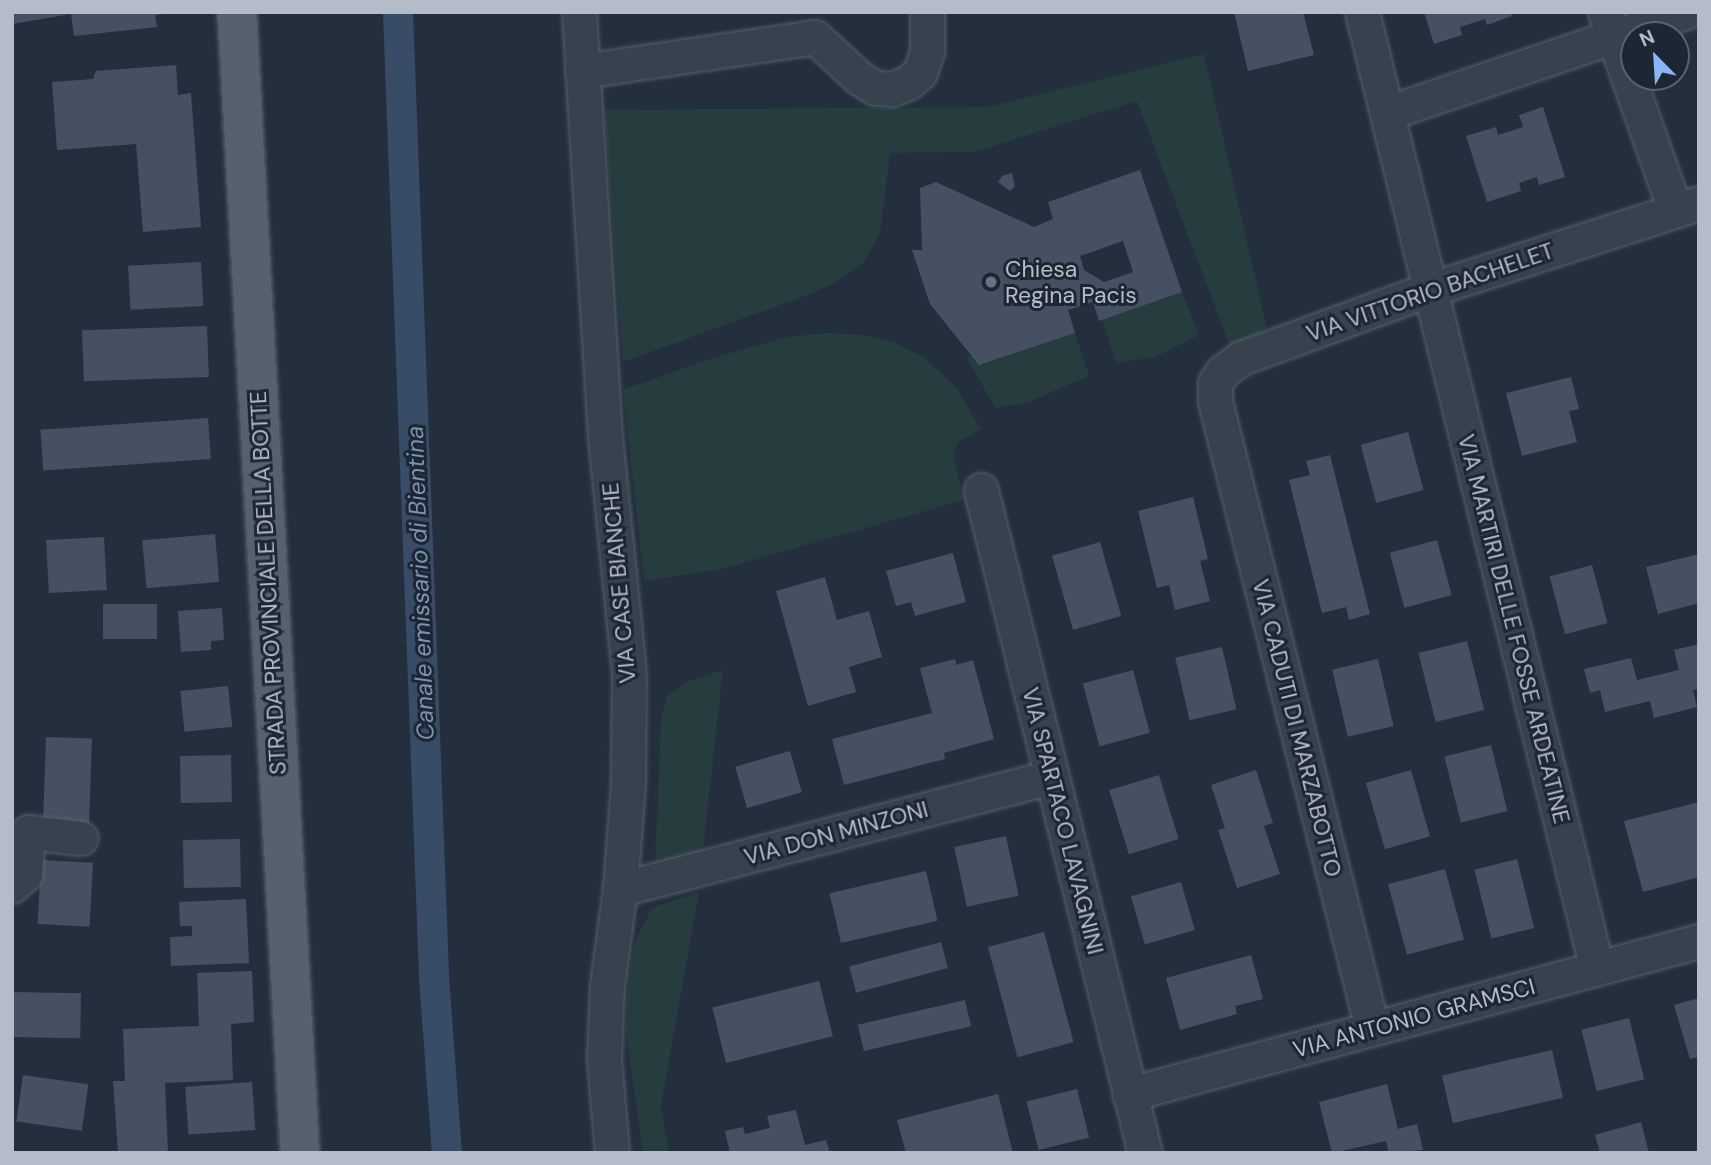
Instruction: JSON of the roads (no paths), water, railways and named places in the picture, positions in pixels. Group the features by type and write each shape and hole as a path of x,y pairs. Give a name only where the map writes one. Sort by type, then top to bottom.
{"main road":[{"name":"STRADA PROVINCIALE DELLA BOTTE","path":"237,12 300,1153"}],"street":[{"name":"VIA CASE BIANCHE","path":"579,12 604,424 627,638 628,783 620,889 607,985 604,1059 612,1153"},
{"path":"582,71 815,37 858,77 875,88 892,89 909,82 920,72 927,51 927,12"},
{"name":"VIA MARTIRI DELLE FOSSE ARDEATINE","path":"1362,12 1597,969"},
{"path":"1387,113 1609,25 1685,12"},
{"path":"1609,25 1687,207"},
{"name":"VIA VITTORIO BACHELET","path":"1222,427 1214,393 1215,383 1231,363 1430,289 1687,207"},
{"name":"VIA CADUTI DI MARZABOTTO","path":"1222,427 1372,1028"},
{"name":"VIA SPARTACO LAVAGNINI","path":"981,490 1144,1153"},
{"name":"VIA DON MINZONI","path":"620,889 1051,777"},
{"path":"12,886 25,874 29,832 81,838"},
{"name":"VIA ANTONIO GRAMSCI","path":"1129,1094 1699,941"}],"waterway":[{"name":"Canale emissario di Bientina","path":"398,12 434,977 447,1153"}],"place":[{"name":"Chiesa Regina Pacis","path":"991,282"}]}
